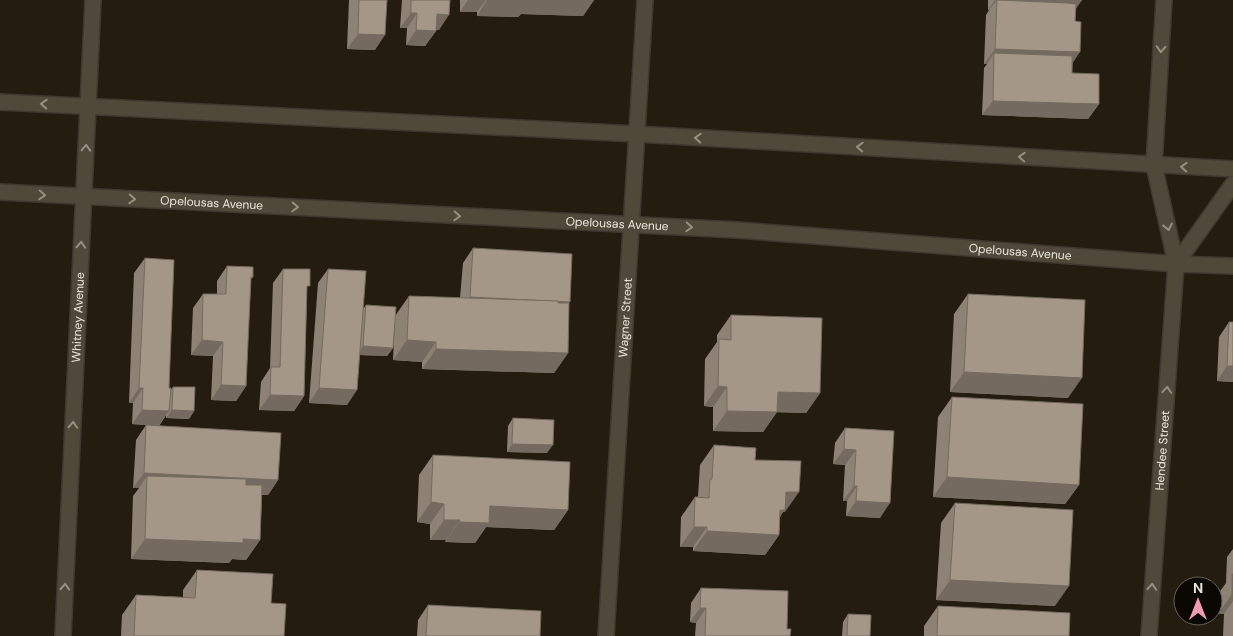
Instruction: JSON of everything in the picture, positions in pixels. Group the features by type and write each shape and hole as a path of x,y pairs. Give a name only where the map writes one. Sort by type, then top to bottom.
{"street":[{"name":"Whitney Avenue","path":"63,636 93,0"},
{"name":"Wagner Street","path":"606,636 645,0"},
{"name":"Hendee Street","path":"1149,636 1176,264 1154,165 1164,0"},
{"path":"0,102 637,134 1233,169"},
{"path":"1176,264 1233,184"},
{"name":"Opelousas Avenue","path":"0,192 737,230 1176,264 1233,266"}],"building":[{"path":"359,0 387,0 385,35 358,34"},
{"path":"411,0 450,0 449,15 437,14 436,31 416,30 417,13 411,13"},
{"path":"997,0 1076,4 1075,21 1081,22 1080,52 995,49"},
{"path":"994,53 1072,56 1072,73 1099,74 1099,104 993,101"},
{"path":"473,248 572,254 570,302 470,297"},
{"path":"145,258 174,260 169,411 142,410 143,388 139,388"},
{"path":"227,266 253,267 246,386 221,385 223,342 202,340 203,294 226,294"},
{"path":"283,269 310,269 310,286 307,286 304,396 270,395 271,367 280,367"},
{"path":"328,269 366,271 357,390 319,388"},
{"path":"968,294 1085,300 1082,378 964,372"},
{"path":"409,296 558,301 558,303 569,303 568,353 436,349 436,342 407,340"},
{"path":"366,305 396,307 393,348 363,346"},
{"path":"731,315 822,318 820,393 778,392 777,412 727,411 727,387 718,386 719,339 731,340"},
{"path":"1229,322 1233,322 1233,366 1227,366"},
{"path":"173,387 195,387 194,411 172,410"},
{"path":"952,397 1083,404 1079,485 947,477"},
{"path":"513,418 554,420 553,445 512,444"},
{"path":"146,425 281,433 278,480 144,473"},
{"path":"845,428 894,431 890,503 856,501 857,486 854,486 856,450 844,449"},
{"path":"714,445 756,448 755,460 801,461 799,492 786,492 785,510 780,510 779,535 707,531 707,527 694,527 695,497 709,498"},
{"path":"433,455 570,462 568,510 490,506 489,523 444,520 444,504 431,502"},
{"path":"147,476 246,479 246,485 262,485 260,540 243,539 243,543 145,539"},
{"path":"955,503 1073,510 1069,586 950,580"},
{"path":"197,570 273,574 271,603 286,604 284,636 134,636 136,595 195,598"},
{"path":"1233,574 1233,594 1232,594"},
{"path":"701,588 788,591 787,629 791,629 790,636 705,636 706,608 700,608"},
{"path":"428,605 541,611 540,636 426,636"},
{"path":"938,606 1070,613 1069,636 937,636"},
{"path":"848,614 871,615 870,636 847,636"}]}
